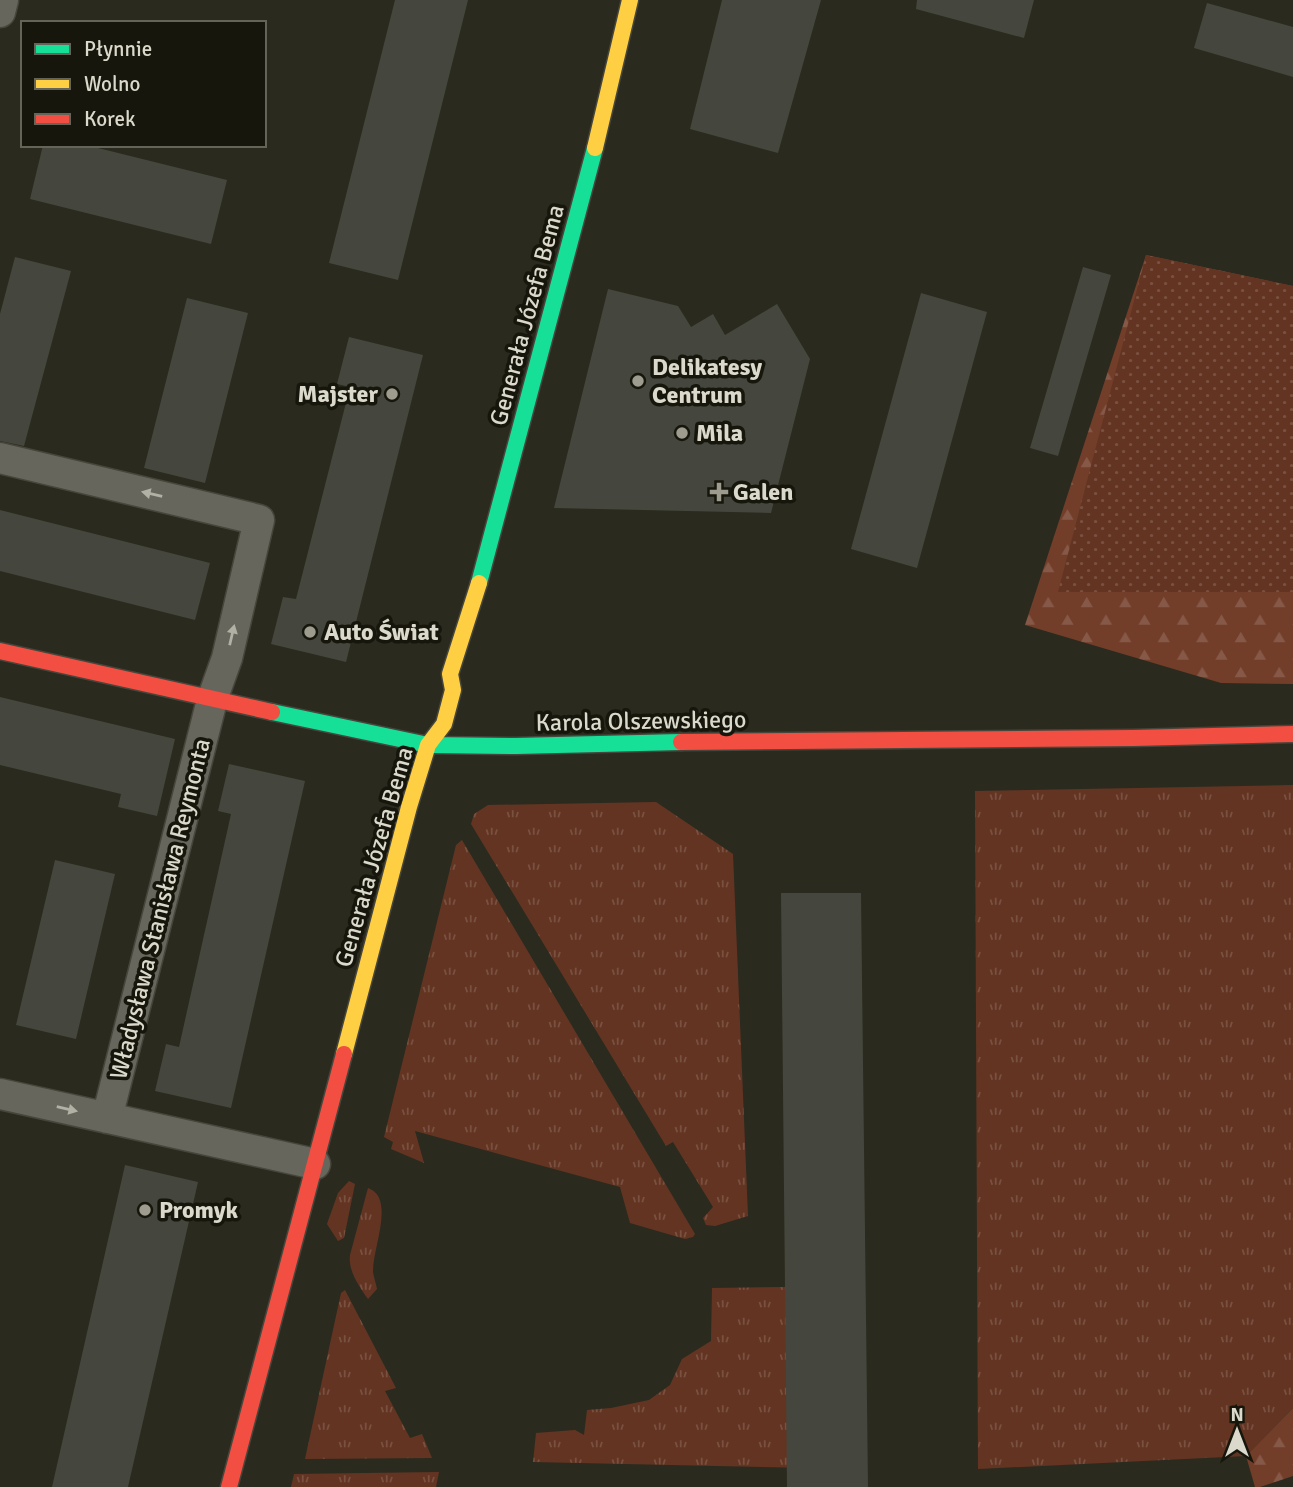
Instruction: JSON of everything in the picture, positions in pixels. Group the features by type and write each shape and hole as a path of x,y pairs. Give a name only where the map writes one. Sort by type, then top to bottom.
{"street":[{"path":"0,12 3,0"},
{"name":"Generała Józefa Bema","path":"229,1487 409,807 428,745 444,724 453,690 450,674 487,557 589,173 629,0"},
{"name":"Władysława Stanisława Reymonta","path":"0,458 259,520 227,658 212,700 107,1118"},
{"name":"Karola Olszewskiego","path":"0,651 212,700 428,745 516,746 1293,734"},
{"path":"0,1094 315,1164"}],"green space":[{"path":"1146,255 1293,286 1293,684 1221,683 1025,625"},
{"path":"1146,255 1293,286 1293,592 1058,592"},
{"path":"1293,785 1293,1408 1246,1456 978,1469 975,791"},
{"path":"656,802 733,854 748,1216 715,1226 706,1225 703,1218 713,1207 673,1142 666,1146 471,824 474,814 488,805"},
{"path":"462,840 695,1234 693,1237 685,1239 630,1223 620,1187 415,1131 424,1163 391,1149 393,1142 384,1137 456,845"},
{"path":"349,1181 355,1184 344,1238 338,1241 327,1224 338,1193"},
{"path":"368,1188 376,1194 382,1213 373,1272 377,1289 368,1299 355,1278 350,1255"},
{"path":"785,1287 813,1468 533,1462 536,1433 575,1430 584,1435 587,1410 649,1400 670,1385 682,1359 711,1341 712,1288"},
{"path":"345,1290 396,1388 385,1391 410,1438 422,1434 432,1458 305,1459 341,1293"},
{"path":"1293,1408 1293,1476 1255,1487 1246,1456"},
{"path":"439,1472 436,1487 291,1487 294,1474"}],"building":[{"path":"395,0 468,0 398,280 329,263"},
{"path":"722,0 821,0 778,153 690,129"},
{"path":"917,0 1034,0 1024,38 916,9"},
{"path":"1207,3 1293,27 1293,77 1194,48"},
{"path":"43,147 94,147 227,180 211,244 30,199"},
{"path":"15,257 71,271 24,446 0,441 0,314"},
{"path":"1083,267 1111,275 1058,456 1030,448"},
{"name":"Mila","path":"608,289 678,306 691,327 713,314 725,335 777,304 810,359 771,513 554,508"},
{"path":"921,293 987,312 917,568 851,549"},
{"path":"187,298 248,313 205,483 144,468"},
{"path":"349,337 423,355 346,662 271,644 283,597 296,599 350,387 337,384"},
{"path":"0,510 210,563 195,620 0,571"},
{"path":"0,697 175,739 157,816 118,807 121,794 0,765"},
{"path":"229,764 305,781 231,1108 155,1091 166,1044 179,1047 231,814 218,811"},
{"path":"55,860 115,874 76,1039 16,1025"},
{"path":"781,893 861,893 868,1487 787,1487"},
{"path":"125,1165 198,1182 128,1487 52,1487"}],"traffic: fast":[{"path":"479,583 595,148"},
{"path":"272,712 428,745 681,742"}],"traffic: slow":[{"path":"595,148 630,0"},
{"path":"344,1054 409,807 428,745 444,724 453,690 450,674 479,583"}],"traffic: jam":[{"path":"0,651 272,712"},
{"path":"681,742 1293,734"},
{"path":"229,1487 344,1054"}],"place":[{"name":"Delikatesy Centrum","path":"638,381"},
{"name":"Majster","path":"392,394"},
{"name":"Mila","path":"682,433"},
{"name":"Galen","path":"719,492"},
{"name":"Auto Świat","path":"310,632"},
{"name":"Promyk","path":"145,1210"}]}
